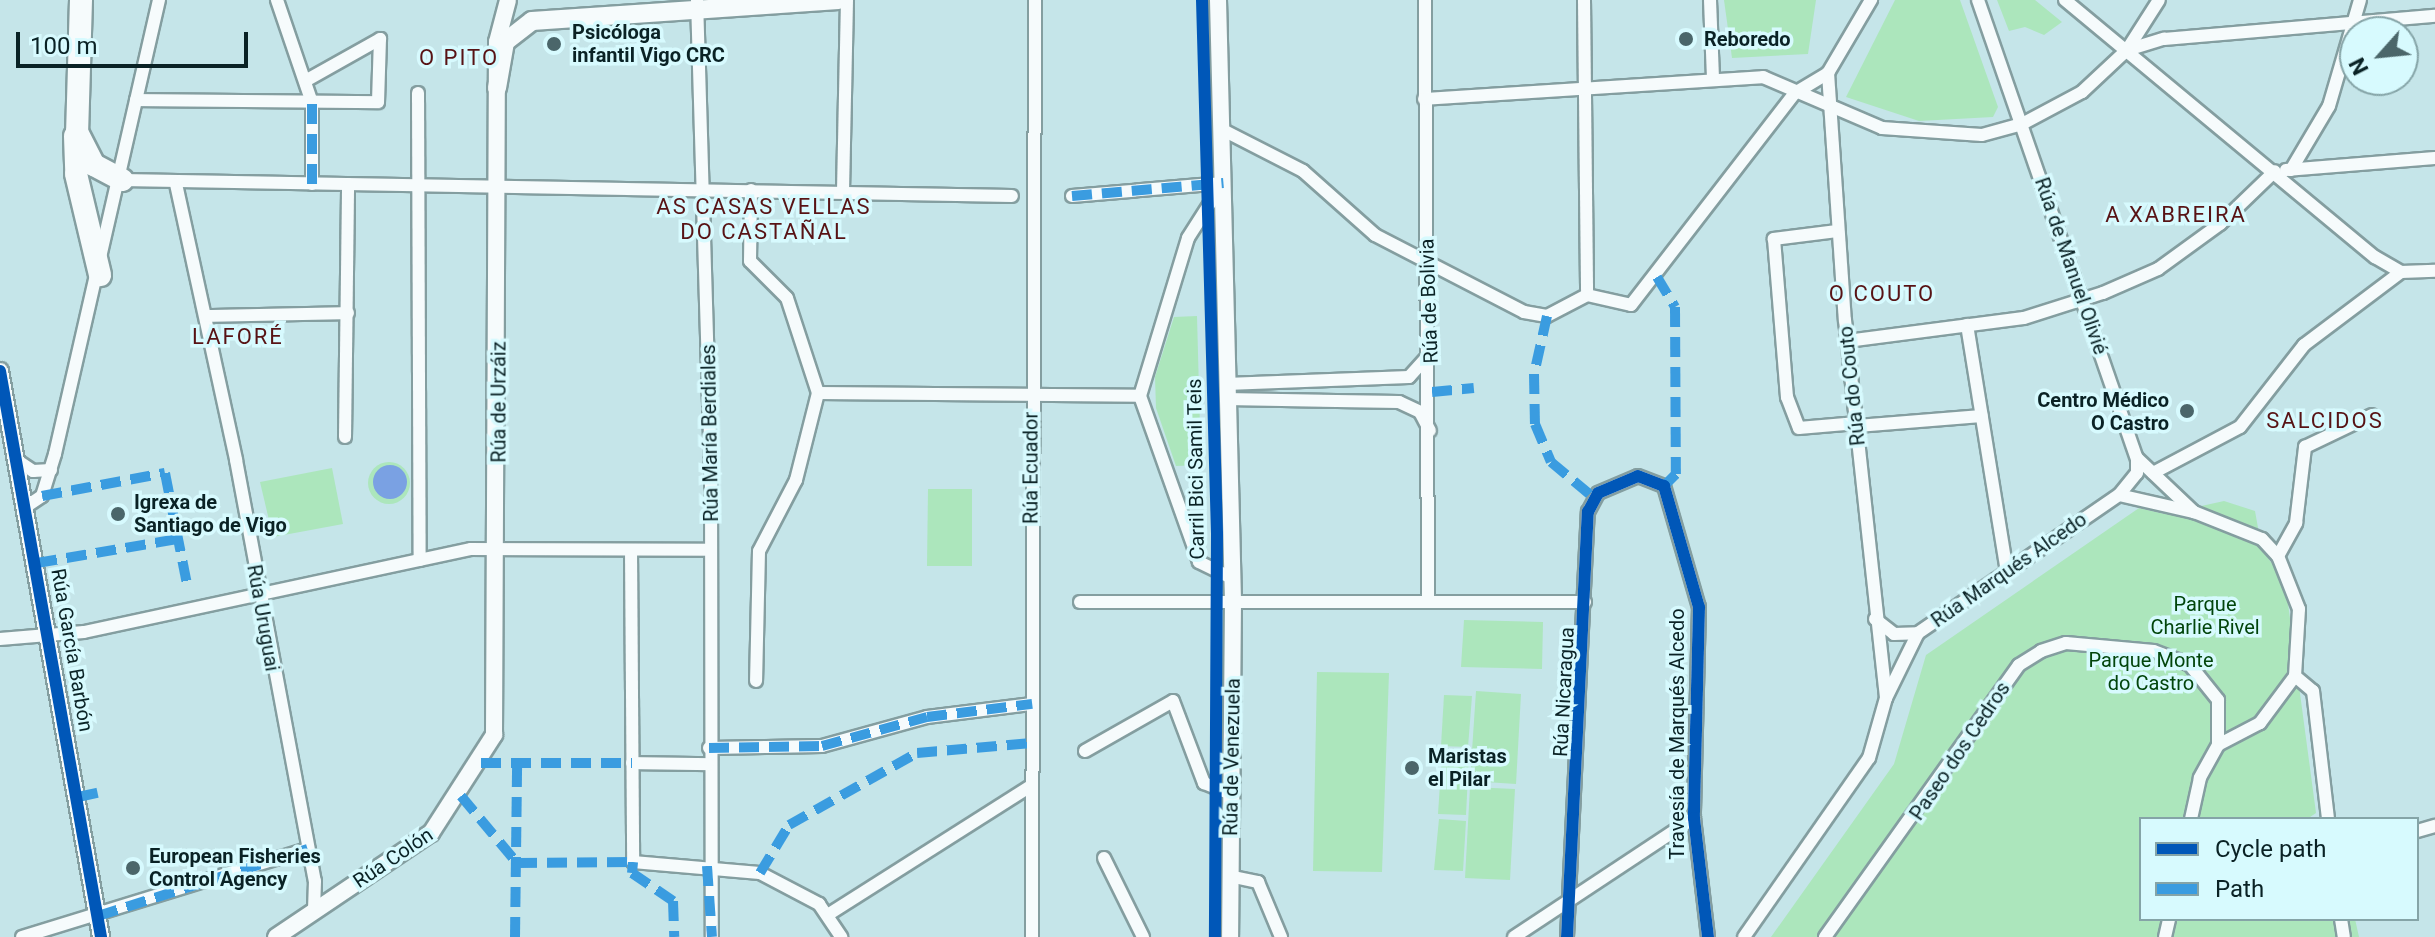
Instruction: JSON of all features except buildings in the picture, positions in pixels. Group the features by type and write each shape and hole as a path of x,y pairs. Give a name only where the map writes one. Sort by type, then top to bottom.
{"highway":[{"path":"81,0 76,174 100,275"},
{"path":"77,128 94,165 122,180"}],"main road":[{"name":"Rúa de Urzáiz","path":"461,796 494,735 500,548 497,88 508,0"},
{"path":"497,88 505,42 532,21 697,5 838,0"},
{"name":"Rúa de Venezuela","path":"1218,0 1233,601 1230,937"},
{"name":"Rúa García Barbón","path":"0,371 27,506 101,937"},
{"name":"Rúa Colón","path":"276,937 431,833 461,796"}],"street":[{"path":"27,506 42,496 51,470 122,180 159,0"},
{"path":"277,0 307,80 312,103 312,184"},
{"path":"843,191 847,0"},
{"name":"Rúa Ecuador","path":"1032,937 1035,0"},
{"name":"Rúa de Bolivia","path":"1425,0 1424,99 1431,348 1428,601"},
{"path":"1584,0 1587,295"},
{"path":"1710,0 1713,78"},
{"path":"1221,129 1303,171 1375,235 1427,256 1524,312 1547,316 1587,295 1631,305 1657,277 1795,93 1828,73 1871,0"},
{"name":"Rúa de Manuel Olivié","path":"1978,0 2137,458 2194,512"},
{"path":"2065,0 2401,272"},
{"path":"1424,99 1763,77 1826,108 1926,136 1982,135 2022,124 2082,92 2127,50 2159,0"},
{"name":"Rúa María Berdiales","path":"697,5 706,189 711,550 707,866 712,937"},
{"path":"2127,50 2164,39 2339,25"},
{"path":"136,100 378,102 380,39 307,80"},
{"name":"Rúa do Couto","path":"1828,73 1826,108 1847,341 1873,616 1886,698"},
{"path":"2291,170 2329,106 2339,74"},
{"path":"418,93 420,560"},
{"path":"1847,341 1967,325 2083,301 2158,269 2220,224 2275,171 2435,158"},
{"path":"122,180 176,184 499,184 1012,196"},
{"path":"1072,196 1223,183"},
{"path":"1223,183 1188,238 1140,396 1199,562 1232,578"},
{"name":"Rúa Uruguai","path":"176,184 206,316 308,849 314,911"},
{"path":"345,437 348,184"},
{"path":"751,190 750,261 787,298 818,393 796,480 759,551 756,681"},
{"path":"1837,231 1774,239 1787,397 1799,428 1982,416"},
{"path":"2153,473 2240,427 2304,345 2401,272 2435,271"},
{"path":"206,316 348,313"},
{"path":"1967,325 2006,567"},
{"path":"1226,392 1409,377 1425,366 1431,348"},
{"path":"1226,392 1399,402 1420,412 1431,433"},
{"path":"818,393 1140,396"},
{"path":"2191,817 2200,778 2218,745 2260,723 2295,676 2299,609 2278,556 2296,523 2305,447 2372,415"},
{"name":"Rúa Marqués Alcedo","path":"1744,937 1861,772 1886,698 1918,633 2006,567 2119,495 2137,473 2137,458"},
{"path":"18,461 33,471 51,470"},
{"name":"Rúa Nicaragua","path":"1567,937 1585,602 1594,498 1638,476 1664,486"},
{"name":"Travesía de Marqués Alcedo","path":"1664,486 1699,607 1694,818 1708,937"},
{"name":"Rúa de Manuel Olivié","path":"2119,495 2194,512 2262,539 2278,556"},
{"path":"0,639 258,595 420,560 500,548 711,550"},
{"path":"631,550 633,862 707,866 760,873 829,914 841,937"},
{"path":"1080,602 1585,602"},
{"path":"1873,616 1894,634 1918,633"},
{"name":"Paseo dos Cedros","path":"1825,937 1920,814 2009,678 2041,651 2066,643 2154,651 2190,665 2218,700 2218,745"},
{"path":"2295,676 2313,691 2328,817"},
{"path":"1085,751 1173,701 1204,783 1233,795"},
{"path":"709,748 822,746 927,717 1032,704"},
{"path":"632,763 708,764"},
{"path":"829,914 1031,786"},
{"path":"1514,937 1694,818"},
{"path":"22,937 308,849"},
{"path":"1104,858 1143,937"},
{"path":"1229,876 1258,882 1281,937"}],"green space":[{"path":"1724,0 1816,0 1808,54 1732,58"},
{"path":"1895,0 1960,0 1998,107 1993,117 1919,121 1846,97"},
{"path":"1997,0 2035,0 2062,22 2044,35 2025,27 2009,31"},
{"path":"1197,316 1201,465 1176,466 1156,408 1155,377 1174,317"},
{"path":"389,462 404,468 410,483 404,498 389,504 374,498 368,483 374,468"},
{"path":"332,468 343,524 273,537 260,482"},
{"path":"928,489 972,489 972,566 927,566"},
{"name":"Parque Monte do Castro","path":"2224,501 2255,511 2262,550 2285,581 2316,813 2310,817 2139,817 2139,921 2355,921 2359,937 1771,937 1894,764 1926,655 2139,508 2165,514"},
{"path":"1464,620 1543,622 1542,669 1461,667"},
{"path":"1317,672 1389,673 1382,872 1313,871"},
{"path":"1476,691 1521,694 1516,784 1470,781"},
{"path":"1444,695 1472,696 1468,747 1441,746"},
{"path":"1442,754 1469,755 1466,815 1438,814"},
{"path":"1470,787 1515,789 1510,880 1465,878"},
{"path":"1439,819 1466,821 1463,871 1434,870"}],"water":[{"path":"390,465 402,470 407,482 402,494 390,499 378,494 373,482 378,470"}],"marked path":[{"path":"312,103 312,184"},
{"path":"1072,196 1223,183"},
{"path":"1657,277 1675,307 1676,474 1664,486"},
{"path":"1547,316 1534,374 1535,424 1551,462 1594,498"},
{"path":"1432,392 1474,388"},
{"path":"42,496 165,473 187,584"},
{"path":"37,563 177,539"},
{"path":"709,748 822,746 927,717 1032,704"},
{"path":"760,873 789,825 917,753 1032,743"},
{"path":"515,937 517,762"},
{"path":"481,763 632,763"},
{"path":"78,797 106,791"},
{"path":"461,796 517,863 633,862 632,873 673,901 674,937"},
{"path":"98,916 308,849"},
{"path":"707,866 712,937"}],"cycle path":[{"name":"Carril Bici Samil Teis","path":"1202,0 1217,534 1215,937"},
{"path":"0,371 101,937"},
{"path":"1567,937 1588,512 1598,493 1638,476 1664,486 1699,607 1694,818 1708,937"}],"place":[{"name":"Reboredo","path":"1686,39"},
{"name":"Psicóloga infantil Vigo CRC","path":"554,44"},
{"name":"Centro Médico O Castro","path":"2187,411"},
{"name":"Igrexa de Santiago de Vigo","path":"118,514"},
{"name":"Maristas el Pilar","path":"1412,768"},
{"name":"European Fisheries Control Agency","path":"133,868"}],"district":[{"name":"O PITO","path":"459,58"},
{"name":"A XABREIRA","path":"2176,215"},
{"name":"AS CASAS VELLAS DO CASTAÑAL","path":"764,218"},
{"name":"O COUTO","path":"1882,294"},
{"name":"LAFORÉ","path":"238,337"},
{"name":"SALCIDOS","path":"2325,421"}],"park label":[{"name":"Parque Charlie Rivel","path":"2205,616"}]}
